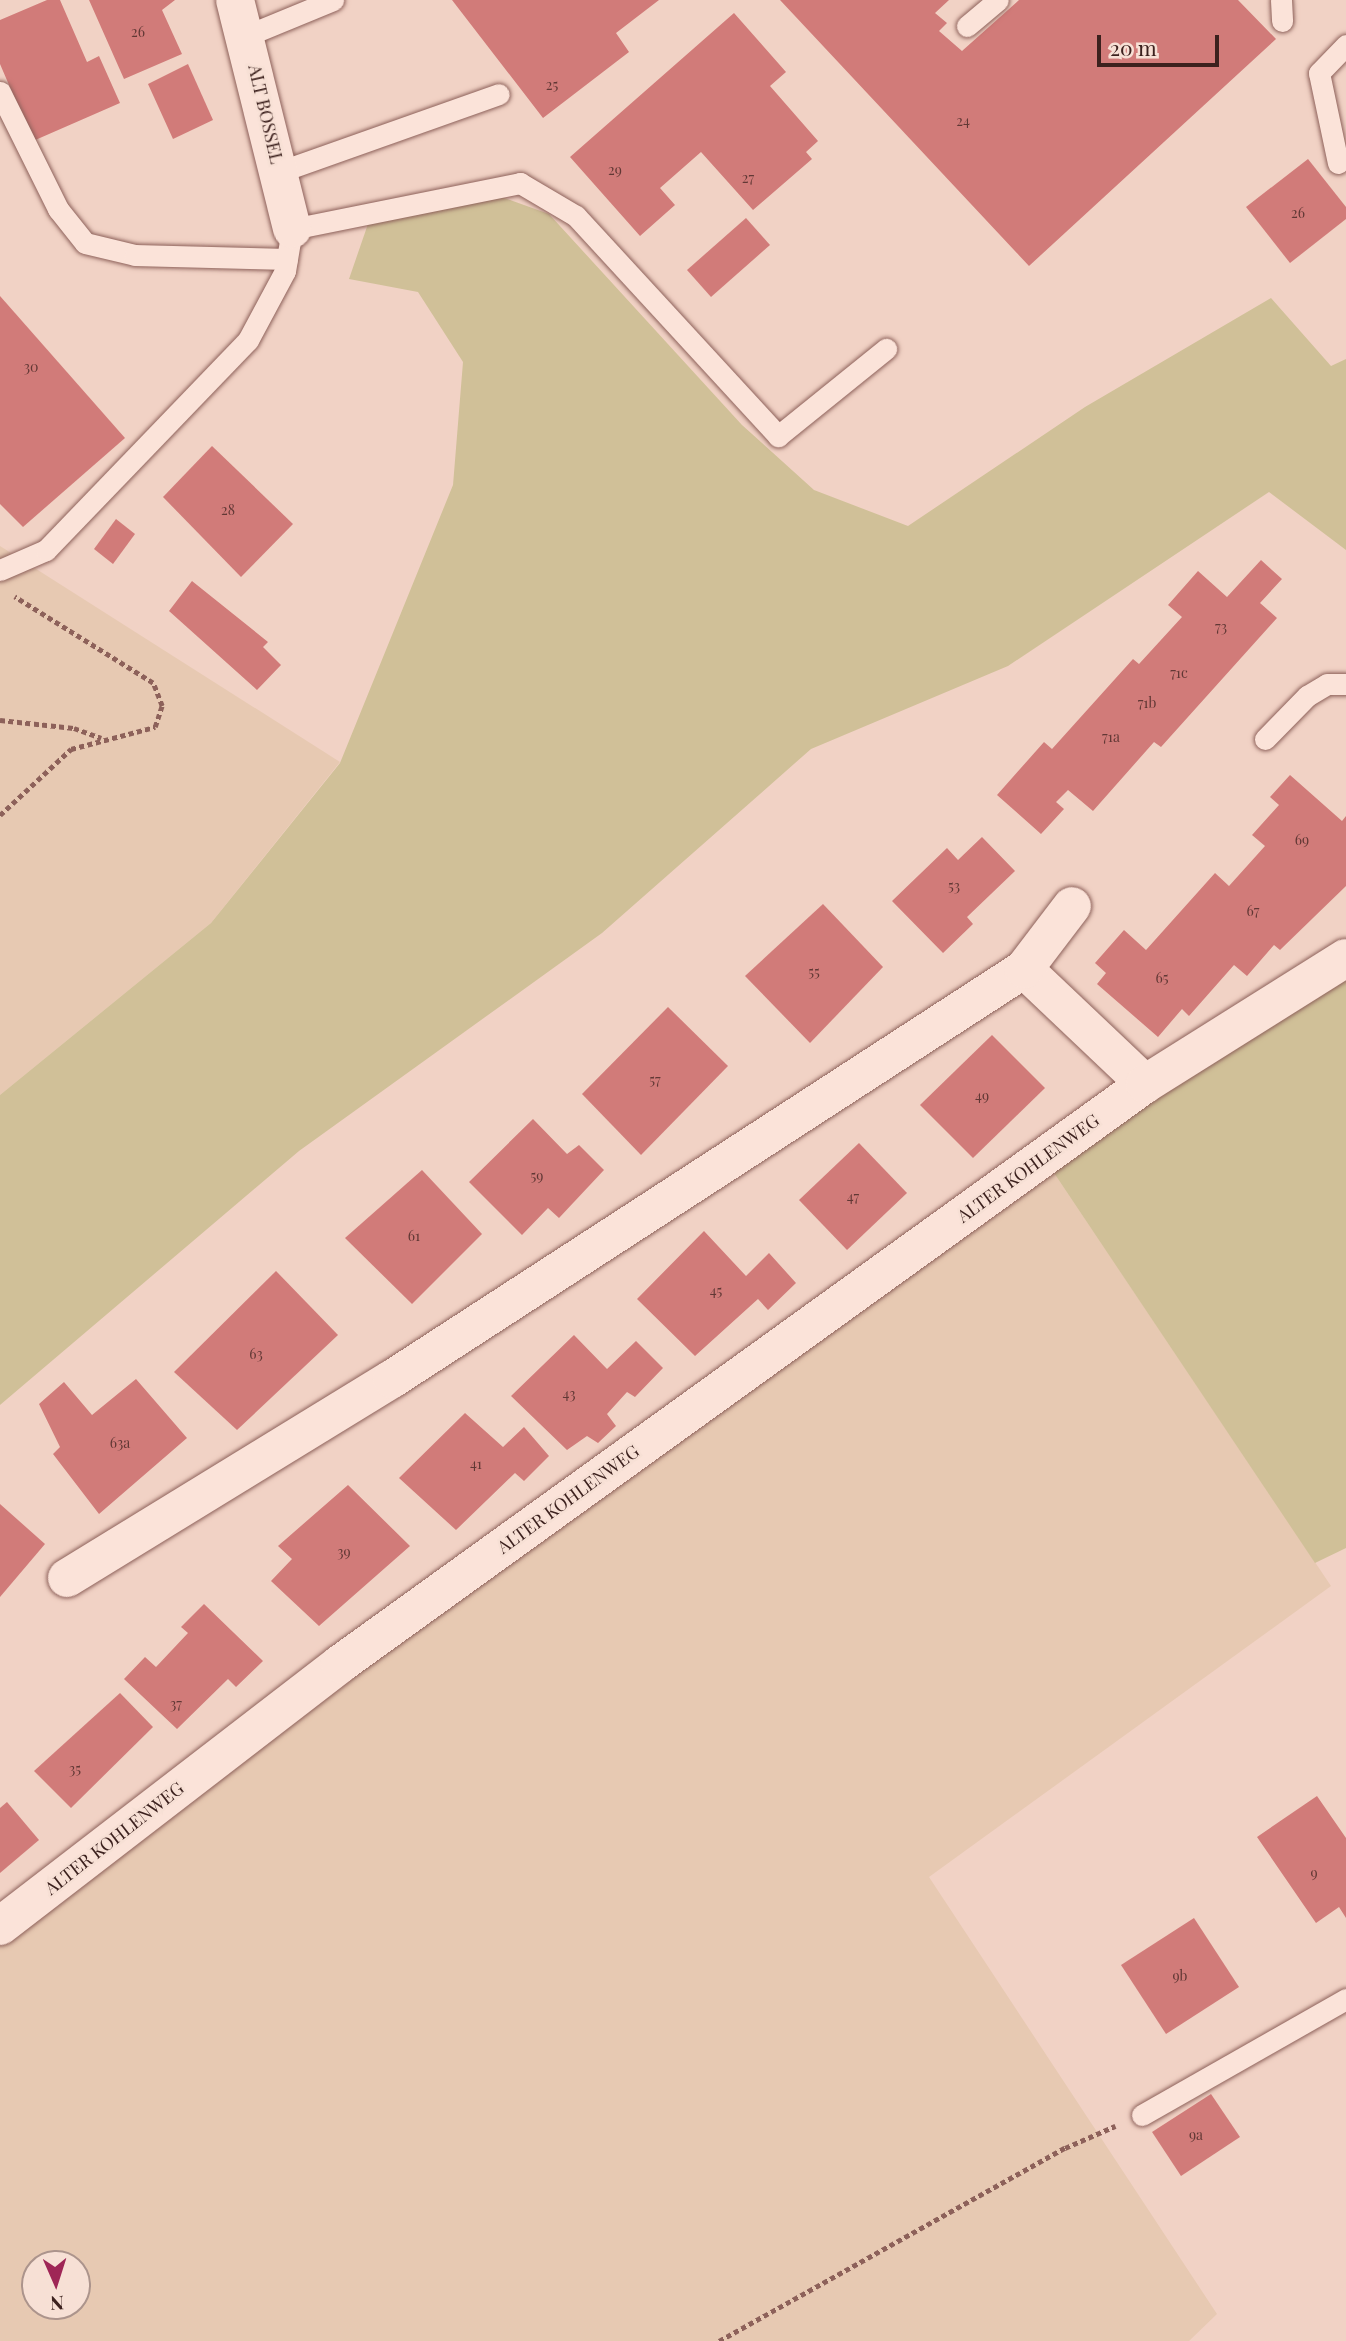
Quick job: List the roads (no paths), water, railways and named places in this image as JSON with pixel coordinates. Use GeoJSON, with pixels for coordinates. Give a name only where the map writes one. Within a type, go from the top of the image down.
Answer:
{"type":"FeatureCollection","features":[{"type":"Feature","properties":{"kind":"street","name":"ALT BOSSEL"},"geometry":{"type":"LineString","coordinates":[[235,0],[248,35],[279,172],[289,244]]}},
{"type":"Feature","properties":{"kind":"street"},"geometry":{"type":"LineString","coordinates":[[67,1578],[392,1379],[1024,969],[1072,905]]}},
{"type":"Feature","properties":{"kind":"street","name":"ALTER KOHLENWEG"},"geometry":{"type":"LineString","coordinates":[[0,1926],[340,1664],[1145,1084],[1346,958]]}},
{"type":"Feature","properties":{"kind":"street"},"geometry":{"type":"LineString","coordinates":[[1024,969],[1145,1084]]}},
{"type":"Feature","properties":{"kind":"lane"},"geometry":{"type":"LineString","coordinates":[[248,35],[333,0]]}},
{"type":"Feature","properties":{"kind":"lane"},"geometry":{"type":"LineString","coordinates":[[967,26],[998,0]]}},
{"type":"Feature","properties":{"kind":"lane"},"geometry":{"type":"LineString","coordinates":[[1338,163],[1319,73],[1346,45]]}},
{"type":"Feature","properties":{"kind":"lane"},"geometry":{"type":"LineString","coordinates":[[0,93],[58,209],[85,243],[135,256],[289,244],[520,183],[576,216],[779,436],[886,349]]}},
{"type":"Feature","properties":{"kind":"lane"},"geometry":{"type":"LineString","coordinates":[[279,172],[499,94]]}},
{"type":"Feature","properties":{"kind":"lane"},"geometry":{"type":"LineString","coordinates":[[0,570],[46,550],[189,406],[248,340],[289,244]]}},
{"type":"Feature","properties":{"kind":"lane"},"geometry":{"type":"LineString","coordinates":[[1265,739],[1307,696],[1327,684],[1346,684]]}},
{"type":"Feature","properties":{"kind":"lane"},"geometry":{"type":"LineString","coordinates":[[1142,2115],[1346,1998]]}}]}
